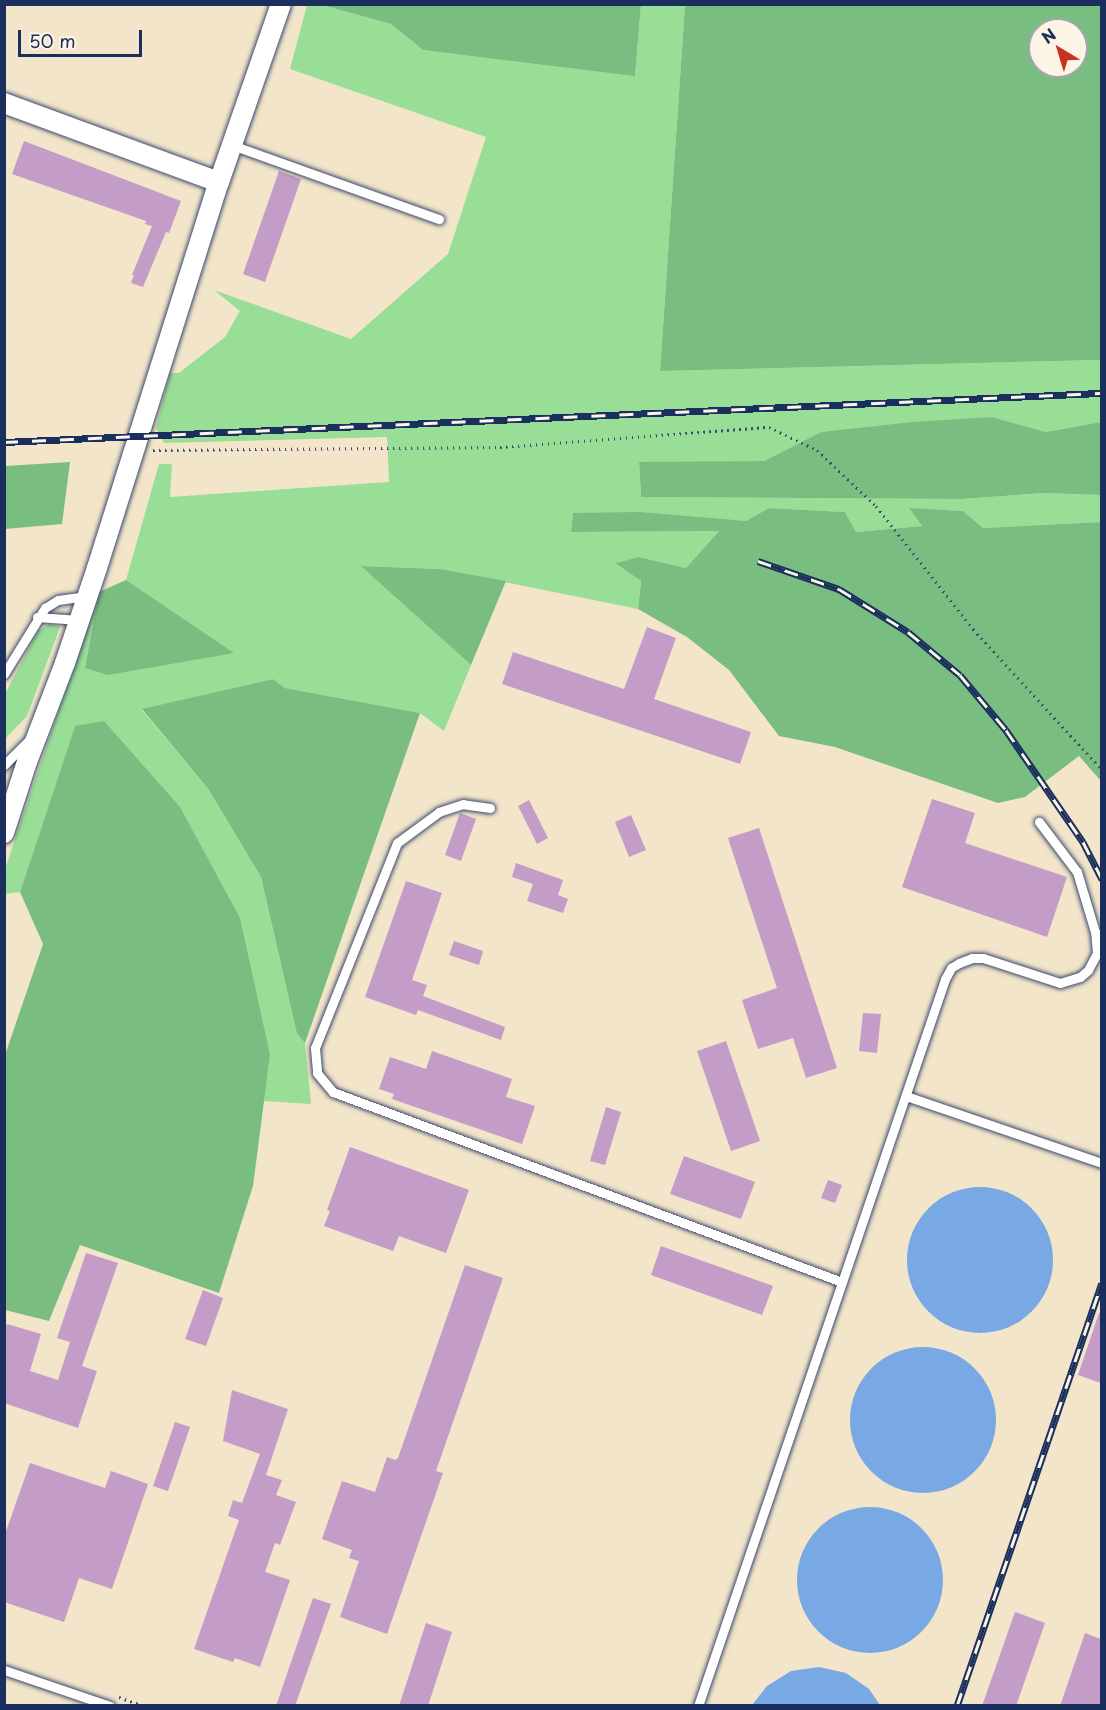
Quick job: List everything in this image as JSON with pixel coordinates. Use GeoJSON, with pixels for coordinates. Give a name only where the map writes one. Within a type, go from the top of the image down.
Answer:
{"type":"FeatureCollection","features":[{"type":"Feature","properties":{"kind":"street"},"geometry":{"type":"LineString","coordinates":[[4,833],[79,620],[219,182],[281,4]]}},
{"type":"Feature","properties":{"kind":"street"},"geometry":{"type":"LineString","coordinates":[[4,103],[219,182]]}},
{"type":"Feature","properties":{"kind":"lane"},"geometry":{"type":"LineString","coordinates":[[232,145],[438,219]]}},
{"type":"Feature","properties":{"kind":"lane"},"geometry":{"type":"LineString","coordinates":[[4,674],[37,617],[58,600],[87,596]]}},
{"type":"Feature","properties":{"kind":"lane"},"geometry":{"type":"LineString","coordinates":[[37,617],[79,620]]}},
{"type":"Feature","properties":{"kind":"lane"},"geometry":{"type":"LineString","coordinates":[[4,765],[40,729]]}},
{"type":"Feature","properties":{"kind":"lane"},"geometry":{"type":"LineString","coordinates":[[490,808],[463,804],[439,812],[397,843],[315,1048],[317,1073],[333,1092],[843,1282]]}},
{"type":"Feature","properties":{"kind":"lane"},"geometry":{"type":"LineString","coordinates":[[698,1706],[945,978],[951,968],[972,958],[983,958],[1060,983],[1080,977],[1093,962],[1098,944],[1077,872],[1039,822]]}},
{"type":"Feature","properties":{"kind":"lane"},"geometry":{"type":"LineString","coordinates":[[906,1095],[1101,1163]]}},
{"type":"Feature","properties":{"kind":"lane"},"geometry":{"type":"LineString","coordinates":[[4,1670],[85,1702],[110,1706]]}},
{"type":"Feature","properties":{"kind":"path"},"geometry":{"type":"LineString","coordinates":[[133,450],[500,447],[770,428],[817,450],[876,506],[973,629],[1101,770]]}},
{"type":"Feature","properties":{"kind":"green space"},"geometry":{"type":"Polygon","coordinates":[[[307,5],[322,5],[391,24],[423,50],[635,75],[641,5],[685,5],[660,371],[1101,360],[1101,422],[1046,432],[992,417],[821,432],[764,461],[639,463],[641,497],[961,499],[1044,493],[1101,495],[1101,522],[983,528],[963,511],[910,509],[922,526],[856,532],[845,512],[769,508],[746,521],[573,513],[571,532],[719,531],[686,568],[639,557],[615,563],[641,581],[638,609],[440,569],[362,566],[471,665],[444,731],[420,713],[285,688],[273,679],[142,710],[209,790],[261,877],[297,1034],[305,1043],[311,1104],[264,1101],[270,1055],[75,726],[20,892],[5,894],[5,869],[99,592],[85,668],[233,653],[126,580],[159,464],[172,464],[170,497],[389,482],[387,437],[164,443],[156,428],[170,373],[179,373],[225,337],[240,311],[214,290],[351,339],[448,254],[486,137],[290,69],[307,5]]]}},
{"type":"Feature","properties":{"kind":"green space"},"geometry":{"type":"Polygon","coordinates":[[[322,5],[641,5],[635,76],[423,50],[391,24],[322,5]]]}},
{"type":"Feature","properties":{"kind":"green space"},"geometry":{"type":"Polygon","coordinates":[[[685,5],[1101,5],[1101,360],[660,371],[685,5]]]}},
{"type":"Feature","properties":{"kind":"green space"},"geometry":{"type":"Polygon","coordinates":[[[992,417],[1046,432],[1101,422],[1101,495],[1044,493],[961,499],[641,497],[639,462],[764,461],[821,432],[913,422],[992,417]]]}},
{"type":"Feature","properties":{"kind":"green space"},"geometry":{"type":"Polygon","coordinates":[[[70,462],[62,524],[5,529],[5,466],[70,462]]]}},
{"type":"Feature","properties":{"kind":"green space"},"geometry":{"type":"Polygon","coordinates":[[[769,508],[845,512],[856,532],[922,526],[909,508],[963,511],[983,528],[1101,522],[1101,781],[1079,756],[1025,797],[998,803],[835,747],[779,736],[729,670],[687,637],[638,609],[641,581],[615,563],[639,557],[686,568],[719,531],[571,532],[573,513],[640,512],[746,521],[769,508]]]}},
{"type":"Feature","properties":{"kind":"green space"},"geometry":{"type":"Polygon","coordinates":[[[361,566],[440,569],[506,581],[471,665],[361,566]]]}},
{"type":"Feature","properties":{"kind":"green space"},"geometry":{"type":"Polygon","coordinates":[[[126,580],[234,653],[108,675],[85,668],[99,592],[126,580]]]}},
{"type":"Feature","properties":{"kind":"green space"},"geometry":{"type":"Polygon","coordinates":[[[49,624],[60,627],[27,716],[5,739],[5,694],[38,631],[49,624]]]}},
{"type":"Feature","properties":{"kind":"green space"},"geometry":{"type":"Polygon","coordinates":[[[273,679],[285,688],[420,713],[305,1043],[297,1034],[261,877],[209,790],[142,709],[273,679]]]}},
{"type":"Feature","properties":{"kind":"green space"},"geometry":{"type":"Polygon","coordinates":[[[104,721],[180,807],[240,918],[270,1055],[253,1186],[219,1293],[80,1245],[49,1321],[5,1310],[5,1055],[43,944],[20,892],[75,726],[104,721]]]}},
{"type":"Feature","properties":{"kind":"water"},"geometry":{"type":"Polygon","coordinates":[[[980,1187],[1008,1193],[1032,1208],[1047,1232],[1053,1260],[1047,1288],[1032,1312],[1008,1327],[980,1333],[952,1327],[928,1312],[913,1288],[907,1260],[913,1232],[928,1208],[952,1193],[980,1187]]]}},
{"type":"Feature","properties":{"kind":"water"},"geometry":{"type":"Polygon","coordinates":[[[923,1347],[951,1353],[963,1359],[974,1369],[984,1380],[990,1392],[996,1420],[990,1448],[984,1460],[974,1471],[963,1481],[951,1487],[923,1493],[895,1487],[883,1481],[872,1471],[862,1460],[856,1448],[850,1420],[856,1392],[862,1380],[872,1369],[883,1359],[895,1353],[923,1347]]]}},
{"type":"Feature","properties":{"kind":"water"},"geometry":{"type":"Polygon","coordinates":[[[870,1507],[898,1513],[910,1519],[921,1529],[931,1540],[937,1552],[943,1580],[937,1608],[931,1620],[921,1631],[910,1641],[898,1647],[870,1653],[842,1647],[830,1641],[819,1631],[809,1620],[803,1608],[797,1580],[803,1552],[809,1540],[819,1529],[830,1519],[842,1513],[870,1507]]]}},
{"type":"Feature","properties":{"kind":"water"},"geometry":{"type":"Polygon","coordinates":[[[819,1667],[846,1673],[869,1689],[880,1705],[752,1705],[767,1686],[791,1671],[819,1667]]]}},
{"type":"Feature","properties":{"kind":"building"},"geometry":{"type":"Polygon","coordinates":[[[24,141],[181,201],[169,233],[166,232],[143,287],[131,283],[134,275],[132,275],[152,226],[145,224],[146,221],[12,174],[24,141]]]}},
{"type":"Feature","properties":{"kind":"building"},"geometry":{"type":"Polygon","coordinates":[[[279,171],[301,179],[265,282],[243,274],[279,171]]]}},
{"type":"Feature","properties":{"kind":"building"},"geometry":{"type":"Polygon","coordinates":[[[647,627],[676,638],[654,699],[751,732],[740,764],[502,684],[513,652],[624,689],[647,627]]]}},
{"type":"Feature","properties":{"kind":"building"},"geometry":{"type":"Polygon","coordinates":[[[932,799],[975,813],[965,843],[1067,877],[1047,937],[902,887],[932,799]]]}},
{"type":"Feature","properties":{"kind":"building"},"geometry":{"type":"Polygon","coordinates":[[[529,800],[548,838],[537,844],[518,806],[529,800]]]}},
{"type":"Feature","properties":{"kind":"building"},"geometry":{"type":"Polygon","coordinates":[[[460,813],[476,819],[461,861],[445,855],[460,813]]]}},
{"type":"Feature","properties":{"kind":"building"},"geometry":{"type":"Polygon","coordinates":[[[631,815],[646,850],[629,857],[615,822],[631,815]]]}},
{"type":"Feature","properties":{"kind":"building"},"geometry":{"type":"Polygon","coordinates":[[[759,828],[837,1068],[806,1078],[793,1038],[758,1049],[742,1000],[777,988],[728,838],[759,828]]]}},
{"type":"Feature","properties":{"kind":"building"},"geometry":{"type":"Polygon","coordinates":[[[516,863],[563,880],[558,895],[568,899],[563,913],[527,901],[533,884],[512,877],[516,863]]]}},
{"type":"Feature","properties":{"kind":"building"},"geometry":{"type":"Polygon","coordinates":[[[406,881],[442,893],[412,980],[427,985],[423,996],[505,1027],[501,1040],[418,1010],[416,1015],[365,997],[406,881]]]}},
{"type":"Feature","properties":{"kind":"building"},"geometry":{"type":"Polygon","coordinates":[[[454,941],[483,951],[479,965],[449,955],[454,941]]]}},
{"type":"Feature","properties":{"kind":"building"},"geometry":{"type":"Polygon","coordinates":[[[863,1013],[881,1014],[877,1053],[859,1051],[863,1013]]]}},
{"type":"Feature","properties":{"kind":"building"},"geometry":{"type":"Polygon","coordinates":[[[726,1041],[760,1141],[731,1151],[697,1051],[726,1041]]]}},
{"type":"Feature","properties":{"kind":"building"},"geometry":{"type":"Polygon","coordinates":[[[432,1051],[512,1079],[506,1097],[535,1106],[522,1144],[392,1099],[394,1094],[379,1089],[390,1057],[426,1069],[432,1051]]]}},
{"type":"Feature","properties":{"kind":"building"},"geometry":{"type":"Polygon","coordinates":[[[606,1107],[621,1112],[605,1165],[590,1161],[606,1107]]]}},
{"type":"Feature","properties":{"kind":"building"},"geometry":{"type":"Polygon","coordinates":[[[350,1147],[469,1190],[446,1253],[399,1236],[393,1251],[324,1226],[330,1211],[327,1210],[350,1147]]]}},
{"type":"Feature","properties":{"kind":"building"},"geometry":{"type":"Polygon","coordinates":[[[684,1156],[755,1182],[741,1219],[670,1194],[684,1156]]]}},
{"type":"Feature","properties":{"kind":"building"},"geometry":{"type":"Polygon","coordinates":[[[828,1180],[842,1185],[835,1203],[821,1198],[828,1180]]]}},
{"type":"Feature","properties":{"kind":"building"},"geometry":{"type":"Polygon","coordinates":[[[661,1246],[773,1286],[762,1315],[651,1275],[661,1246]]]}},
{"type":"Feature","properties":{"kind":"building"},"geometry":{"type":"Polygon","coordinates":[[[86,1253],[118,1263],[82,1366],[97,1371],[78,1428],[4,1403],[4,1332],[7,1324],[41,1334],[30,1371],[58,1380],[70,1342],[57,1338],[86,1253]]]}},
{"type":"Feature","properties":{"kind":"building"},"geometry":{"type":"Polygon","coordinates":[[[465,1265],[503,1278],[436,1471],[443,1473],[387,1634],[340,1617],[359,1561],[349,1558],[352,1550],[322,1539],[342,1481],[375,1492],[387,1457],[395,1460],[398,1458],[465,1265]]]}},
{"type":"Feature","properties":{"kind":"building"},"geometry":{"type":"Polygon","coordinates":[[[203,1290],[223,1298],[206,1346],[185,1339],[203,1290]]]}},
{"type":"Feature","properties":{"kind":"building"},"geometry":{"type":"Polygon","coordinates":[[[1099,1313],[1101,1313],[1101,1383],[1078,1375],[1099,1313]]]}},
{"type":"Feature","properties":{"kind":"building"},"geometry":{"type":"Polygon","coordinates":[[[232,1390],[288,1409],[266,1475],[282,1480],[276,1495],[296,1502],[280,1545],[275,1543],[265,1572],[290,1580],[260,1667],[235,1658],[233,1662],[194,1649],[239,1520],[228,1516],[233,1500],[242,1503],[260,1454],[223,1441],[232,1390]]]}},
{"type":"Feature","properties":{"kind":"building"},"geometry":{"type":"Polygon","coordinates":[[[175,1422],[190,1427],[168,1491],[153,1486],[175,1422]]]}},
{"type":"Feature","properties":{"kind":"building"},"geometry":{"type":"Polygon","coordinates":[[[30,1463],[105,1488],[111,1471],[148,1484],[112,1589],[79,1578],[64,1622],[4,1602],[4,1537],[30,1463]]]}},
{"type":"Feature","properties":{"kind":"building"},"geometry":{"type":"Polygon","coordinates":[[[313,1598],[331,1604],[295,1706],[276,1706],[313,1598]]]}},
{"type":"Feature","properties":{"kind":"building"},"geometry":{"type":"Polygon","coordinates":[[[1015,1612],[1045,1623],[1016,1706],[982,1706],[1015,1612]]]}},
{"type":"Feature","properties":{"kind":"building"},"geometry":{"type":"Polygon","coordinates":[[[426,1623],[452,1632],[428,1706],[399,1706],[426,1623]]]}},
{"type":"Feature","properties":{"kind":"building"},"geometry":{"type":"Polygon","coordinates":[[[1085,1633],[1101,1639],[1101,1706],[1060,1706],[1085,1633]]]}},
{"type":"Feature","properties":{"kind":"railway"},"geometry":{"type":"LineString","coordinates":[[4,442],[1102,393]]}},
{"type":"Feature","properties":{"kind":"railway"},"geometry":{"type":"LineString","coordinates":[[758,561],[839,589],[908,632],[960,675],[1006,730],[1083,842],[1102,879]]}},
{"type":"Feature","properties":{"kind":"railway"},"geometry":{"type":"LineString","coordinates":[[957,1706],[1102,1283]]}}]}
